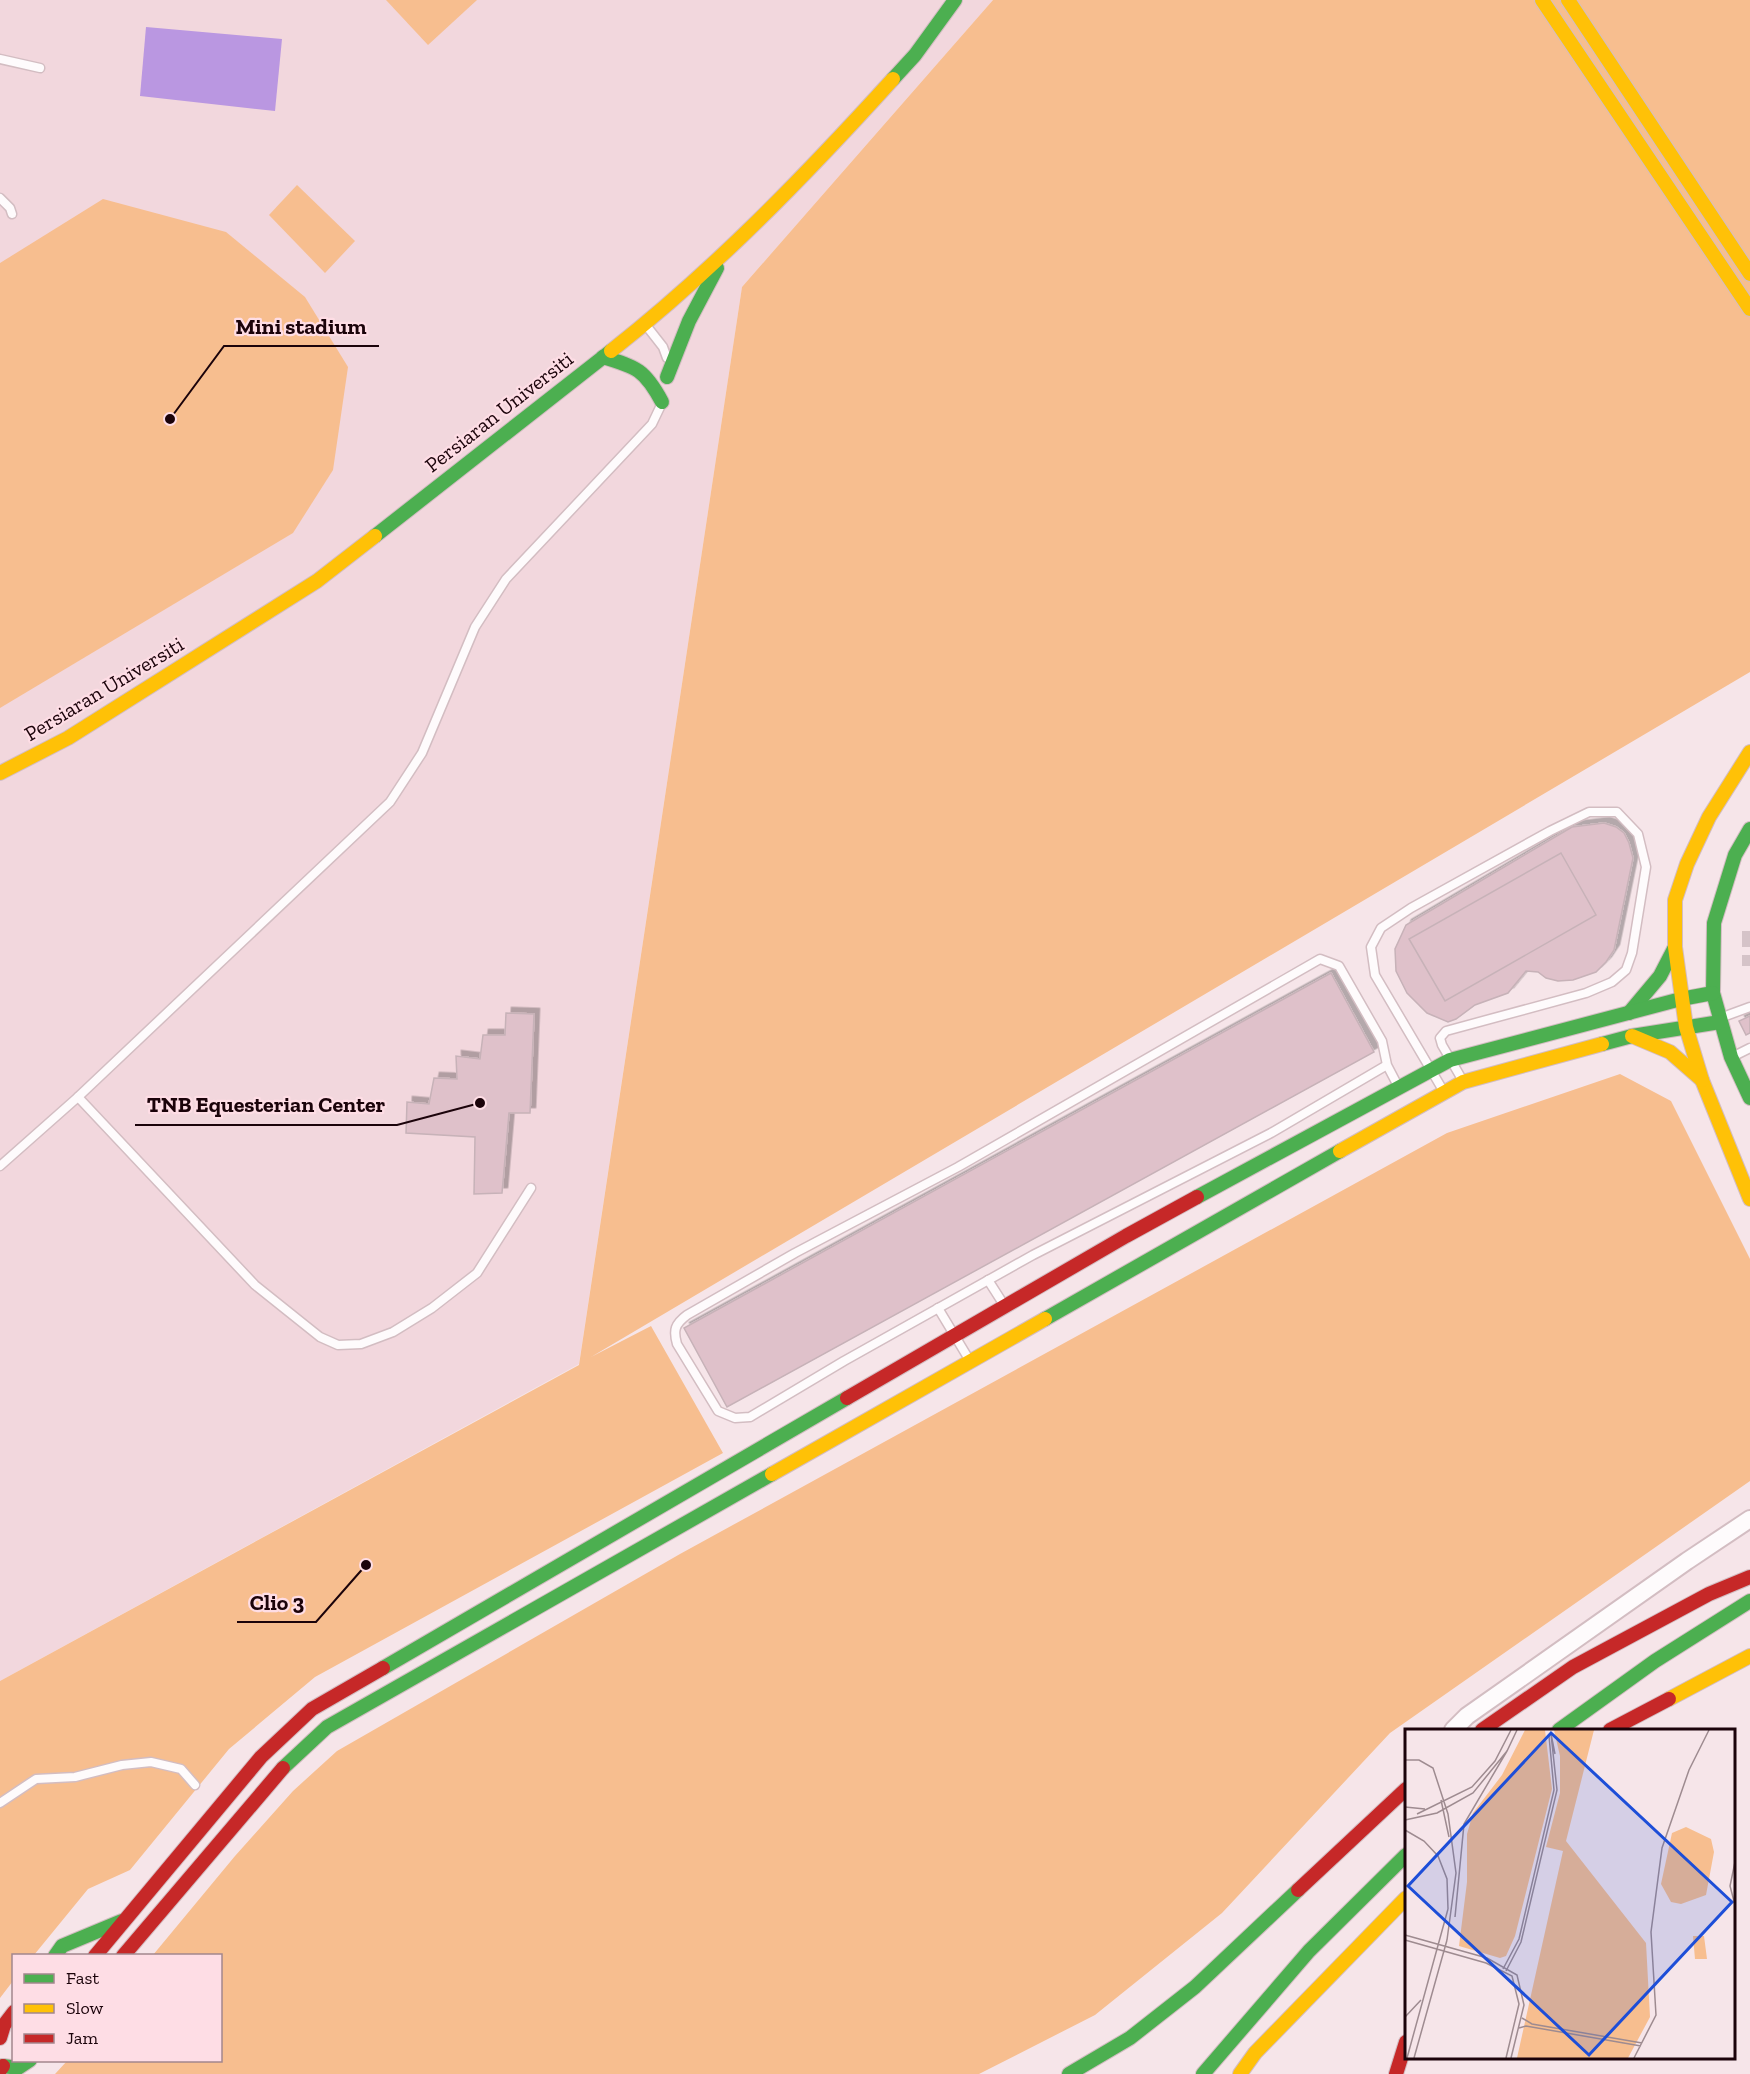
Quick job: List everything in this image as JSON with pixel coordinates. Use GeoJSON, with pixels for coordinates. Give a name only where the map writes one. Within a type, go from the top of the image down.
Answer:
{"type":"FeatureCollection","features":[{"type":"Feature","properties":{"kind":"main road","name":"Persiaran Universiti"},"geometry":{"type":"LineString","coordinates":[[0,773],[68,738],[317,581],[645,324],[726,251],[821,159],[915,55],[955,0]]}},
{"type":"Feature","properties":{"kind":"main road"},"geometry":{"type":"LineString","coordinates":[[1542,0],[1750,309]]}},
{"type":"Feature","properties":{"kind":"main road"},"geometry":{"type":"LineString","coordinates":[[1568,0],[1750,274]]}},
{"type":"Feature","properties":{"kind":"main road"},"geometry":{"type":"LineString","coordinates":[[667,376],[692,310],[726,251]]}},
{"type":"Feature","properties":{"kind":"main road"},"geometry":{"type":"LineString","coordinates":[[603,357],[637,368],[651,380],[662,402]]}},
{"type":"Feature","properties":{"kind":"main road"},"geometry":{"type":"LineString","coordinates":[[1750,752],[1709,817],[1687,864],[1675,900],[1675,947],[1686,1027],[1702,1080],[1750,1199]]}},
{"type":"Feature","properties":{"kind":"main road"},"geometry":{"type":"LineString","coordinates":[[1750,829],[1727,877],[1714,923],[1713,993],[1731,1057],[1750,1098]]}},
{"type":"Feature","properties":{"kind":"main road"},"geometry":{"type":"LineString","coordinates":[[1629,1013],[1660,976],[1675,947]]}},
{"type":"Feature","properties":{"kind":"main road"},"geometry":{"type":"LineString","coordinates":[[97,1954],[261,1757],[312,1709],[1126,1236],[1450,1060],[1681,999],[1713,993]]}},
{"type":"Feature","properties":{"kind":"main road"},"geometry":{"type":"LineString","coordinates":[[125,1954],[276,1774],[327,1727],[1463,1082],[1632,1036],[1720,1020]]}},
{"type":"Feature","properties":{"kind":"main road"},"geometry":{"type":"LineString","coordinates":[[1632,1036],[1670,1052],[1702,1080]]}},
{"type":"Feature","properties":{"kind":"main road"},"geometry":{"type":"LineString","coordinates":[[1485,1729],[1573,1667],[1709,1594],[1750,1577]]}},
{"type":"Feature","properties":{"kind":"main road"},"geometry":{"type":"LineString","coordinates":[[1562,1729],[1655,1661],[1750,1601]]}},
{"type":"Feature","properties":{"kind":"main road"},"geometry":{"type":"LineString","coordinates":[[1614,1729],[1750,1656]]}},
{"type":"Feature","properties":{"kind":"main road"},"geometry":{"type":"LineString","coordinates":[[1639,1729],[1669,1699]]}},
{"type":"Feature","properties":{"kind":"main road"},"geometry":{"type":"LineString","coordinates":[[1069,2074],[1130,2038],[1195,1987],[1404,1789]]}},
{"type":"Feature","properties":{"kind":"main road"},"geometry":{"type":"LineString","coordinates":[[1203,2074],[1309,1951],[1405,1857]]}},
{"type":"Feature","properties":{"kind":"main road"},"geometry":{"type":"LineString","coordinates":[[1240,2074],[1255,2053],[1405,1900]]}},
{"type":"Feature","properties":{"kind":"main road"},"geometry":{"type":"LineString","coordinates":[[56,1954],[62,1946],[125,1920]]}},
{"type":"Feature","properties":{"kind":"main road"},"geometry":{"type":"LineString","coordinates":[[0,2038],[4,2025],[12,2015]]}},
{"type":"Feature","properties":{"kind":"main road"},"geometry":{"type":"LineString","coordinates":[[1396,2074],[1405,2048]]}},
{"type":"Feature","properties":{"kind":"main road"},"geometry":{"type":"LineString","coordinates":[[1,2064],[14,2069],[29,2062]]}},
{"type":"Feature","properties":{"kind":"street"},"geometry":{"type":"LineString","coordinates":[[1455,1729],[1467,1716],[1750,1519]]}},
{"type":"Feature","properties":{"kind":"lane"},"geometry":{"type":"LineString","coordinates":[[0,59],[40,68]]}},
{"type":"Feature","properties":{"kind":"lane"},"geometry":{"type":"LineString","coordinates":[[0,198],[10,208],[12,214]]}},
{"type":"Feature","properties":{"kind":"lane"},"geometry":{"type":"LineString","coordinates":[[0,1166],[78,1097],[390,802],[422,753],[476,627],[506,579],[652,424],[662,402],[668,358],[663,347],[645,324]]}},
{"type":"Feature","properties":{"kind":"lane"},"geometry":{"type":"LineString","coordinates":[[1444,1092],[1376,975],[1371,947],[1381,928],[1411,908],[1588,812],[1617,812],[1638,834],[1646,867],[1632,953],[1626,970],[1612,982],[1586,993],[1446,1031],[1440,1038],[1463,1082]]}},
{"type":"Feature","properties":{"kind":"lane"},"geometry":{"type":"LineString","coordinates":[[1387,1065],[1271,1133],[988,1280],[750,1417],[735,1418],[718,1411],[677,1344],[674,1332],[677,1322],[687,1315],[795,1253],[958,1167],[1320,959],[1339,966],[1382,1041],[1387,1065],[1399,1088]]}},
{"type":"Feature","properties":{"kind":"lane"},"geometry":{"type":"LineString","coordinates":[[1720,1020],[1750,1007]]}},
{"type":"Feature","properties":{"kind":"lane"},"geometry":{"type":"LineString","coordinates":[[1731,1057],[1750,1048]]}},
{"type":"Feature","properties":{"kind":"lane"},"geometry":{"type":"LineString","coordinates":[[78,1097],[255,1285],[320,1337],[338,1345],[361,1344],[393,1332],[432,1308],[477,1273],[531,1188]]}},
{"type":"Feature","properties":{"kind":"lane"},"geometry":{"type":"LineString","coordinates":[[988,1280],[1004,1306]]}},
{"type":"Feature","properties":{"kind":"lane"},"geometry":{"type":"LineString","coordinates":[[938,1308],[970,1362]]}},
{"type":"Feature","properties":{"kind":"lane"},"geometry":{"type":"LineString","coordinates":[[0,1803],[36,1779],[75,1777],[122,1765],[151,1762],[181,1769],[195,1785]]}},
{"type":"Feature","properties":{"kind":"shaded area"},"geometry":{"type":"Polygon","coordinates":[[[0,0],[993,0],[742,287],[579,1364],[0,1681],[0,0]]]}},
{"type":"Feature","properties":{"kind":"shaded area"},"geometry":{"type":"Polygon","coordinates":[[[386,0],[477,0],[428,45],[386,0]]]}},
{"type":"Feature","properties":{"kind":"shaded area"},"geometry":{"type":"Polygon","coordinates":[[[993,0],[1750,0],[1750,672],[591,1357],[651,1326],[723,1453],[315,1677],[229,1749],[130,1870],[88,1889],[35,1954],[12,1954],[12,1982],[0,1998],[0,1681],[579,1365],[742,287],[993,0]]]}},
{"type":"Feature","properties":{"kind":"shaded area"},"geometry":{"type":"Polygon","coordinates":[[[146,27],[282,39],[275,111],[140,96],[146,27]]]}},
{"type":"Feature","properties":{"kind":"shaded area"},"geometry":{"type":"Polygon","coordinates":[[[297,185],[355,241],[325,273],[269,215],[297,185]]]}},
{"type":"Feature","properties":{"kind":"shaded area"},"geometry":{"type":"Polygon","coordinates":[[[103,199],[226,232],[305,297],[348,367],[333,470],[293,533],[0,708],[0,263],[103,199]]]}},
{"type":"Feature","properties":{"kind":"shaded area"},"geometry":{"type":"Polygon","coordinates":[[[1620,1074],[1671,1101],[1750,1259],[1750,1481],[1390,1733],[1222,1913],[1095,2015],[979,2074],[55,2074],[66,2062],[222,2062],[222,1954],[154,1954],[235,1856],[293,1791],[337,1751],[680,1554],[1447,1133],[1620,1074]]]}},
{"type":"Feature","properties":{"kind":"building"},"geometry":{"type":"Polygon","coordinates":[[[1604,823],[1624,833],[1633,858],[1614,950],[1596,972],[1573,980],[1558,981],[1546,978],[1538,972],[1526,971],[1508,993],[1475,1005],[1448,1022],[1427,1013],[1407,993],[1396,971],[1395,949],[1406,925],[1572,827],[1604,823]]]}},
{"type":"Feature","properties":{"kind":"building"},"geometry":{"type":"Polygon","coordinates":[[[1561,853],[1596,915],[1445,1001],[1409,939],[1561,853]]]}},
{"type":"Feature","properties":{"kind":"building"},"geometry":{"type":"Polygon","coordinates":[[[1331,973],[1374,1052],[727,1407],[684,1328],[1331,973]]]}},
{"type":"Feature","properties":{"kind":"building"},"geometry":{"type":"Polygon","coordinates":[[[506,1013],[534,1014],[530,1113],[509,1113],[502,1193],[474,1194],[475,1137],[406,1133],[407,1102],[429,1104],[434,1078],[457,1079],[456,1056],[480,1059],[483,1035],[505,1035],[506,1013]]]}},
{"type":"Feature","properties":{"kind":"building"},"geometry":{"type":"Polygon","coordinates":[[[1750,1016],[1750,1033],[1746,1035],[1739,1021],[1750,1016]]]}},
{"type":"Feature","properties":{"kind":"tunnel"},"geometry":{"type":"LineString","coordinates":[[1750,931],[1750,966]]}},
{"type":"Feature","properties":{"kind":"traffic: fast"},"geometry":{"type":"LineString","coordinates":[[893,79],[915,55],[955,0]]}},
{"type":"Feature","properties":{"kind":"traffic: fast"},"geometry":{"type":"LineString","coordinates":[[667,377],[689,321],[717,268]]}},
{"type":"Feature","properties":{"kind":"traffic: fast"},"geometry":{"type":"LineString","coordinates":[[375,536],[611,351]]}},
{"type":"Feature","properties":{"kind":"traffic: fast"},"geometry":{"type":"LineString","coordinates":[[603,357],[639,371],[645,376],[662,402]]}},
{"type":"Feature","properties":{"kind":"traffic: fast"},"geometry":{"type":"LineString","coordinates":[[1750,829],[1735,855],[1714,923],[1713,993],[1731,1057],[1750,1098]]}},
{"type":"Feature","properties":{"kind":"traffic: fast"},"geometry":{"type":"LineString","coordinates":[[1629,1013],[1660,976],[1675,947]]}},
{"type":"Feature","properties":{"kind":"traffic: fast"},"geometry":{"type":"LineString","coordinates":[[1197,1197],[1450,1060],[1681,999],[1713,993]]}},
{"type":"Feature","properties":{"kind":"traffic: fast"},"geometry":{"type":"LineString","coordinates":[[1602,1044],[1632,1036],[1720,1022]]}},
{"type":"Feature","properties":{"kind":"traffic: fast"},"geometry":{"type":"LineString","coordinates":[[1045,1319],[1340,1151]]}},
{"type":"Feature","properties":{"kind":"traffic: fast"},"geometry":{"type":"LineString","coordinates":[[383,1668],[847,1398]]}},
{"type":"Feature","properties":{"kind":"traffic: fast"},"geometry":{"type":"LineString","coordinates":[[283,1768],[327,1727],[772,1474]]}},
{"type":"Feature","properties":{"kind":"traffic: fast"},"geometry":{"type":"LineString","coordinates":[[1560,1729],[1655,1661],[1750,1601]]}},
{"type":"Feature","properties":{"kind":"traffic: fast"},"geometry":{"type":"LineString","coordinates":[[1203,2074],[1309,1951],[1405,1856]]}},
{"type":"Feature","properties":{"kind":"traffic: fast"},"geometry":{"type":"LineString","coordinates":[[1069,2074],[1130,2038],[1195,1987],[1298,1890]]}},
{"type":"Feature","properties":{"kind":"traffic: fast"},"geometry":{"type":"LineString","coordinates":[[56,1954],[62,1946],[122,1921]]}},
{"type":"Feature","properties":{"kind":"traffic: fast"},"geometry":{"type":"LineString","coordinates":[[3,2066],[18,2068],[27,2062]]}},
{"type":"Feature","properties":{"kind":"traffic: slow"},"geometry":{"type":"LineString","coordinates":[[1542,0],[1750,309]]}},
{"type":"Feature","properties":{"kind":"traffic: slow"},"geometry":{"type":"LineString","coordinates":[[1568,0],[1750,274]]}},
{"type":"Feature","properties":{"kind":"traffic: slow"},"geometry":{"type":"LineString","coordinates":[[611,351],[686,288],[758,221],[893,79]]}},
{"type":"Feature","properties":{"kind":"traffic: slow"},"geometry":{"type":"LineString","coordinates":[[0,773],[68,738],[317,581],[375,536]]}},
{"type":"Feature","properties":{"kind":"traffic: slow"},"geometry":{"type":"LineString","coordinates":[[1750,752],[1709,817],[1687,864],[1675,900],[1675,947],[1686,1027],[1702,1080],[1750,1199]]}},
{"type":"Feature","properties":{"kind":"traffic: slow"},"geometry":{"type":"LineString","coordinates":[[1632,1036],[1670,1052],[1702,1080]]}},
{"type":"Feature","properties":{"kind":"traffic: slow"},"geometry":{"type":"LineString","coordinates":[[1340,1151],[1463,1082],[1602,1044]]}},
{"type":"Feature","properties":{"kind":"traffic: slow"},"geometry":{"type":"LineString","coordinates":[[772,1474],[1045,1319]]}},
{"type":"Feature","properties":{"kind":"traffic: slow"},"geometry":{"type":"LineString","coordinates":[[1669,1699],[1750,1656]]}},
{"type":"Feature","properties":{"kind":"traffic: slow"},"geometry":{"type":"LineString","coordinates":[[1240,2074],[1255,2053],[1405,1899]]}},
{"type":"Feature","properties":{"kind":"traffic: jam"},"geometry":{"type":"LineString","coordinates":[[847,1398],[1197,1197]]}},
{"type":"Feature","properties":{"kind":"traffic: jam"},"geometry":{"type":"LineString","coordinates":[[1483,1729],[1573,1667],[1709,1594],[1750,1577]]}},
{"type":"Feature","properties":{"kind":"traffic: jam"},"geometry":{"type":"LineString","coordinates":[[97,1954],[261,1757],[312,1709],[383,1668]]}},
{"type":"Feature","properties":{"kind":"traffic: jam"},"geometry":{"type":"LineString","coordinates":[[1612,1729],[1669,1699]]}},
{"type":"Feature","properties":{"kind":"traffic: jam"},"geometry":{"type":"LineString","coordinates":[[125,1954],[283,1768]]}},
{"type":"Feature","properties":{"kind":"traffic: jam"},"geometry":{"type":"LineString","coordinates":[[1298,1890],[1405,1790]]}},
{"type":"Feature","properties":{"kind":"traffic: jam"},"geometry":{"type":"LineString","coordinates":[[0,2038],[4,2025],[12,2015]]}},
{"type":"Feature","properties":{"kind":"traffic: jam"},"geometry":{"type":"LineString","coordinates":[[1396,2074],[1405,2045]]}},
{"type":"Feature","properties":{"kind":"traffic: jam"},"geometry":{"type":"LineString","coordinates":[[0,2070],[3,2066]]}},
{"type":"Feature","properties":{"kind":"place","name":"Mini stadium"},"geometry":{"type":"Point","coordinates":[170,419]}},
{"type":"Feature","properties":{"kind":"place","name":"TNB Equesterian Center"},"geometry":{"type":"Point","coordinates":[480,1103]}},
{"type":"Feature","properties":{"kind":"place","name":"Clio 3"},"geometry":{"type":"Point","coordinates":[366,1565]}}]}
